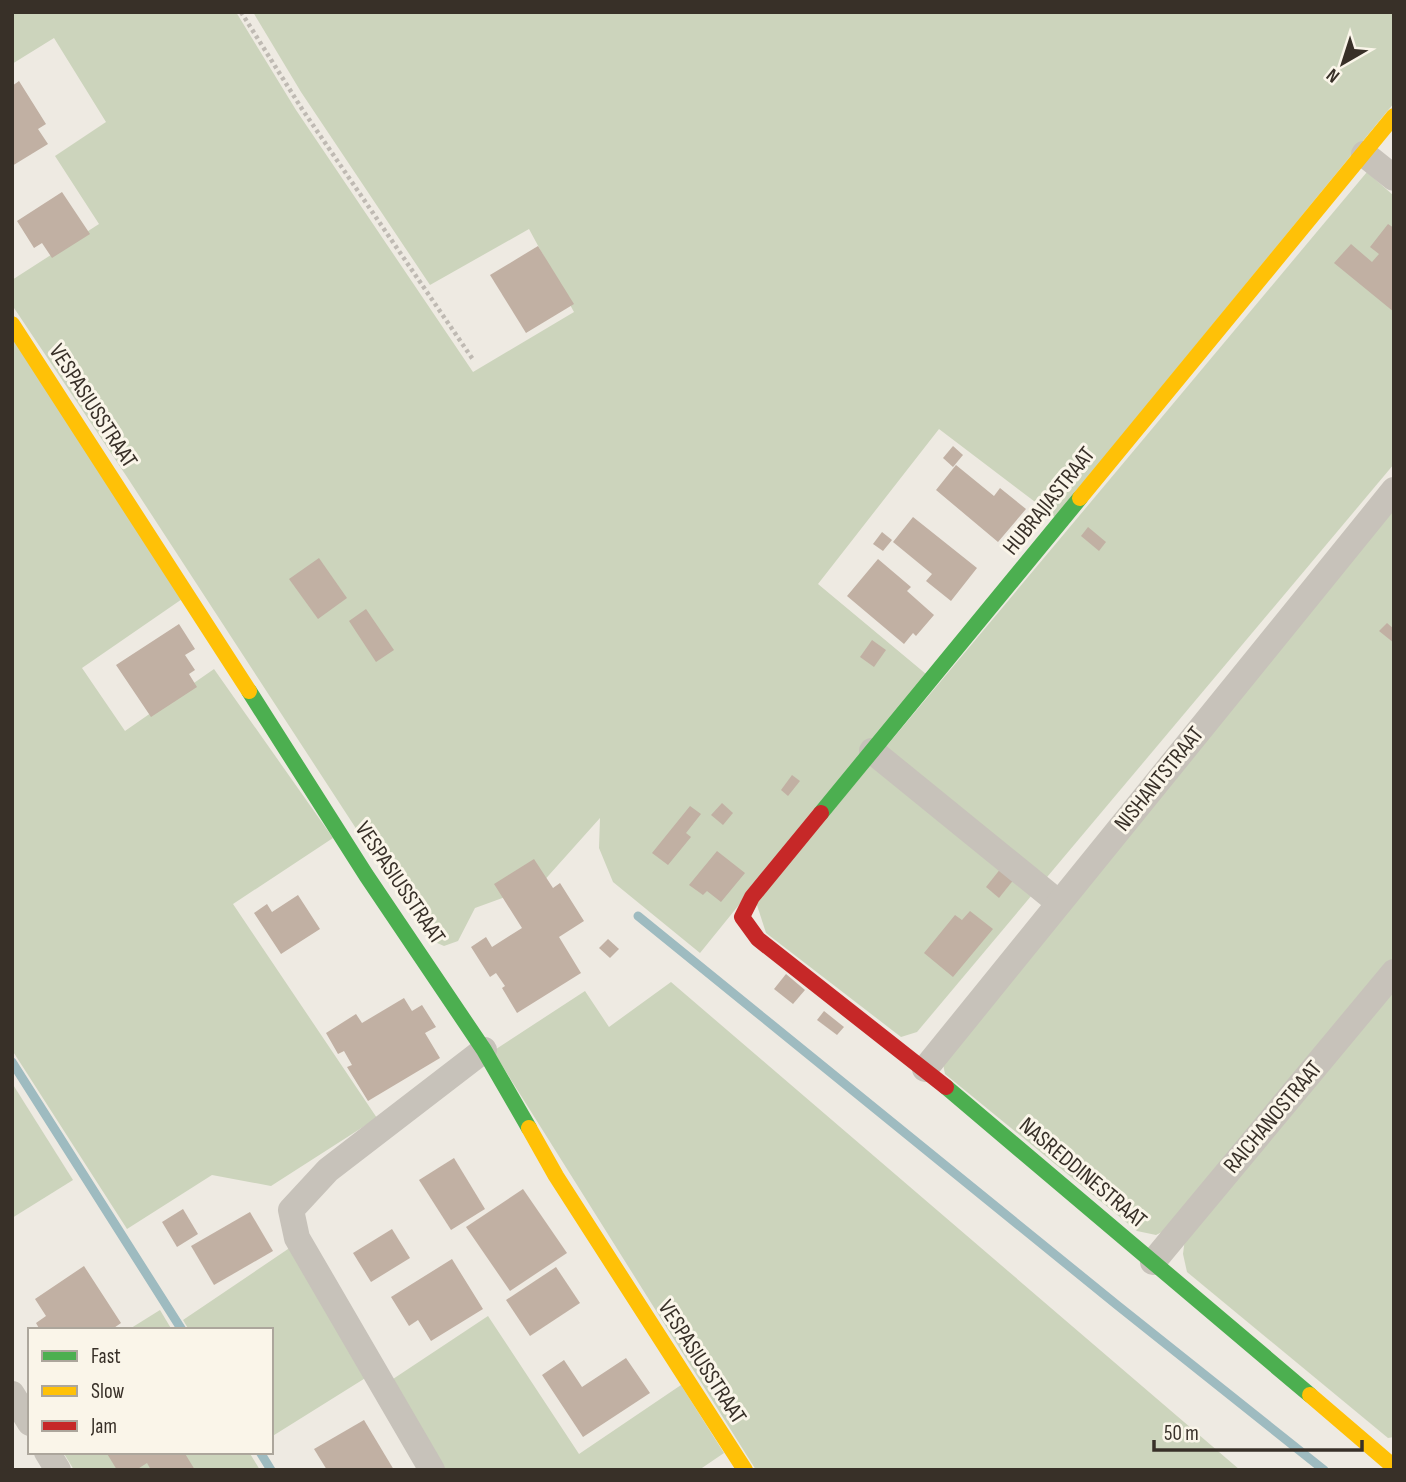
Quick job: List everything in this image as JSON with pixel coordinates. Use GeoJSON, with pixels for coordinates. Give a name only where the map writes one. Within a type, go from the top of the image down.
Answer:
{"type":"FeatureCollection","features":[{"type":"Feature","properties":{"kind":"street","name":"HUBRAJIASTRAAT"},"geometry":{"type":"LineString","coordinates":[[742,917],[752,897],[1394,116]]}},
{"type":"Feature","properties":{"kind":"street"},"geometry":{"type":"LineString","coordinates":[[1364,154],[1394,178]]}},
{"type":"Feature","properties":{"kind":"street","name":"VESPASIUSSTRAAT"},"geometry":{"type":"LineString","coordinates":[[12,324],[366,875],[484,1050],[556,1176],[745,1470]]}},
{"type":"Feature","properties":{"kind":"street","name":"NISHANTSTRAAT"},"geometry":{"type":"LineString","coordinates":[[925,1069],[1394,490]]}},
{"type":"Feature","properties":{"kind":"street"},"geometry":{"type":"LineString","coordinates":[[872,751],[1059,903]]}},
{"type":"Feature","properties":{"kind":"street","name":"NASREDDINESTRAAT"},"geometry":{"type":"LineString","coordinates":[[742,917],[758,939],[925,1069],[1393,1463]]}},
{"type":"Feature","properties":{"kind":"street","name":"RAICHANOSTRAAT"},"geometry":{"type":"LineString","coordinates":[[1153,1262],[1394,972]]}},
{"type":"Feature","properties":{"kind":"street"},"geometry":{"type":"LineString","coordinates":[[432,1470],[297,1238],[290,1210],[328,1170],[484,1050]]}},
{"type":"Feature","properties":{"kind":"street"},"geometry":{"type":"LineString","coordinates":[[12,1394],[28,1420]]}},
{"type":"Feature","properties":{"kind":"street"},"geometry":{"type":"LineString","coordinates":[[48,1454],[58,1470]]}},
{"type":"Feature","properties":{"kind":"path"},"geometry":{"type":"LineString","coordinates":[[242,12],[302,109],[474,361]]}},
{"type":"Feature","properties":{"kind":"green space"},"geometry":{"type":"Polygon","coordinates":[[[12,12],[236,12],[296,110],[473,372],[574,312],[529,229],[430,285],[301,92],[253,12],[1394,12],[1394,103],[1055,517],[939,429],[818,584],[926,674],[700,953],[613,882],[599,848],[600,818],[541,884],[475,908],[458,941],[444,946],[428,939],[12,305],[12,280],[99,224],[55,156],[106,122],[54,38],[12,64],[12,12]]]}},
{"type":"Feature","properties":{"kind":"green space"},"geometry":{"type":"Polygon","coordinates":[[[1367,172],[1394,196],[1394,464],[917,1032],[901,1037],[766,933],[756,902],[1367,172]]]}},
{"type":"Feature","properties":{"kind":"green space"},"geometry":{"type":"Polygon","coordinates":[[[12,338],[185,597],[82,668],[125,731],[214,669],[333,838],[233,904],[377,1118],[271,1186],[212,1175],[127,1229],[12,1050],[12,338]]]}},
{"type":"Feature","properties":{"kind":"green space"},"geometry":{"type":"Polygon","coordinates":[[[1394,499],[1394,958],[1170,1228],[1156,1235],[1137,1231],[945,1074],[939,1044],[1394,499]]]}},
{"type":"Feature","properties":{"kind":"green space"},"geometry":{"type":"Polygon","coordinates":[[[671,982],[1240,1470],[756,1470],[493,1051],[585,991],[609,1027],[671,982]]]}},
{"type":"Feature","properties":{"kind":"green space"},"geometry":{"type":"Polygon","coordinates":[[[1394,983],[1394,1437],[1388,1438],[1187,1272],[1183,1254],[1185,1238],[1394,983]]]}},
{"type":"Feature","properties":{"kind":"green space"},"geometry":{"type":"Polygon","coordinates":[[[12,1083],[73,1180],[12,1218],[12,1083]]]}},
{"type":"Feature","properties":{"kind":"green space"},"geometry":{"type":"Polygon","coordinates":[[[291,1247],[367,1377],[273,1436],[273,1328],[188,1328],[183,1320],[291,1247]]]}},
{"type":"Feature","properties":{"kind":"green space"},"geometry":{"type":"Polygon","coordinates":[[[160,1310],[171,1328],[131,1328],[160,1310]]]}},
{"type":"Feature","properties":{"kind":"green space"},"geometry":{"type":"Polygon","coordinates":[[[488,1316],[579,1454],[681,1385],[724,1453],[699,1470],[438,1470],[390,1381],[488,1316]]]}},
{"type":"Feature","properties":{"kind":"green space"},"geometry":{"type":"Polygon","coordinates":[[[64,1454],[250,1454],[260,1470],[74,1470],[64,1454]]]}},
{"type":"Feature","properties":{"kind":"building"},"geometry":{"type":"Polygon","coordinates":[[[19,81],[46,124],[38,129],[48,144],[12,166],[12,86],[19,81]]]}},
{"type":"Feature","properties":{"kind":"building"},"geometry":{"type":"Polygon","coordinates":[[[62,192],[90,234],[52,258],[42,243],[34,248],[17,221],[62,192]]]}},
{"type":"Feature","properties":{"kind":"building"},"geometry":{"type":"Polygon","coordinates":[[[1388,224],[1394,228],[1394,312],[1334,263],[1351,244],[1372,262],[1379,254],[1370,247],[1388,224]]]}},
{"type":"Feature","properties":{"kind":"building"},"geometry":{"type":"Polygon","coordinates":[[[538,246],[574,304],[526,333],[490,275],[538,246]]]}},
{"type":"Feature","properties":{"kind":"building"},"geometry":{"type":"Polygon","coordinates":[[[953,446],[963,455],[953,467],[943,458],[953,446]]]}},
{"type":"Feature","properties":{"kind":"building"},"geometry":{"type":"Polygon","coordinates":[[[956,465],[994,496],[1000,488],[1026,509],[998,542],[936,490],[956,465]]]}},
{"type":"Feature","properties":{"kind":"building"},"geometry":{"type":"Polygon","coordinates":[[[913,517],[977,568],[951,601],[926,581],[932,574],[893,542],[913,517]]]}},
{"type":"Feature","properties":{"kind":"building"},"geometry":{"type":"Polygon","coordinates":[[[1088,527],[1106,542],[1099,551],[1081,536],[1088,527]]]}},
{"type":"Feature","properties":{"kind":"building"},"geometry":{"type":"Polygon","coordinates":[[[882,532],[892,540],[883,551],[873,544],[882,532]]]}},
{"type":"Feature","properties":{"kind":"building"},"geometry":{"type":"Polygon","coordinates":[[[319,558],[347,598],[318,619],[289,579],[319,558]]]}},
{"type":"Feature","properties":{"kind":"building"},"geometry":{"type":"Polygon","coordinates":[[[878,559],[911,587],[907,591],[934,615],[916,636],[913,633],[904,644],[847,596],[878,559]]]}},
{"type":"Feature","properties":{"kind":"building"},"geometry":{"type":"Polygon","coordinates":[[[366,609],[394,650],[376,662],[349,621],[366,609]]]}},
{"type":"Feature","properties":{"kind":"building"},"geometry":{"type":"Polygon","coordinates":[[[1387,623],[1394,629],[1394,643],[1379,631],[1387,623]]]}},
{"type":"Feature","properties":{"kind":"building"},"geometry":{"type":"Polygon","coordinates":[[[179,624],[195,649],[185,655],[195,670],[189,674],[197,687],[151,717],[116,665],[179,624]]]}},
{"type":"Feature","properties":{"kind":"building"},"geometry":{"type":"Polygon","coordinates":[[[872,640],[886,650],[874,667],[860,657],[872,640]]]}},
{"type":"Feature","properties":{"kind":"building"},"geometry":{"type":"Polygon","coordinates":[[[792,775],[800,781],[788,796],[781,790],[792,775]]]}},
{"type":"Feature","properties":{"kind":"building"},"geometry":{"type":"Polygon","coordinates":[[[722,803],[733,813],[723,825],[711,815],[722,803]]]}},
{"type":"Feature","properties":{"kind":"building"},"geometry":{"type":"Polygon","coordinates":[[[690,806],[701,814],[686,833],[691,837],[668,865],[652,853],[690,806]]]}},
{"type":"Feature","properties":{"kind":"building"},"geometry":{"type":"Polygon","coordinates":[[[717,851],[745,873],[721,902],[707,891],[703,895],[689,885],[717,851]]]}},
{"type":"Feature","properties":{"kind":"building"},"geometry":{"type":"Polygon","coordinates":[[[534,859],[553,888],[560,883],[584,921],[559,937],[581,973],[517,1013],[496,973],[490,977],[471,947],[486,937],[492,947],[522,928],[494,884],[534,859]]]}},
{"type":"Feature","properties":{"kind":"building"},"geometry":{"type":"Polygon","coordinates":[[[1005,863],[1019,873],[999,898],[986,887],[1005,863]]]}},
{"type":"Feature","properties":{"kind":"building"},"geometry":{"type":"Polygon","coordinates":[[[298,895],[320,929],[281,954],[254,913],[267,904],[272,912],[298,895]]]}},
{"type":"Feature","properties":{"kind":"building"},"geometry":{"type":"Polygon","coordinates":[[[970,911],[993,929],[953,977],[924,953],[955,915],[962,920],[970,911]]]}},
{"type":"Feature","properties":{"kind":"building"},"geometry":{"type":"Polygon","coordinates":[[[608,939],[619,949],[610,958],[599,948],[608,939]]]}},
{"type":"Feature","properties":{"kind":"building"},"geometry":{"type":"Polygon","coordinates":[[[786,974],[805,990],[793,1004],[774,989],[786,974]]]}},
{"type":"Feature","properties":{"kind":"building"},"geometry":{"type":"Polygon","coordinates":[[[404,998],[412,1011],[422,1005],[436,1027],[425,1033],[440,1058],[368,1101],[347,1067],[352,1065],[344,1051],[338,1054],[326,1033],[356,1014],[362,1023],[404,998]]]}},
{"type":"Feature","properties":{"kind":"building"},"geometry":{"type":"Polygon","coordinates":[[[824,1011],[844,1027],[837,1035],[817,1020],[824,1011]]]}},
{"type":"Feature","properties":{"kind":"building"},"geometry":{"type":"Polygon","coordinates":[[[454,1158],[485,1209],[451,1230],[419,1180],[454,1158]]]}},
{"type":"Feature","properties":{"kind":"building"},"geometry":{"type":"Polygon","coordinates":[[[523,1189],[567,1253],[510,1291],[466,1227],[523,1189]]]}},
{"type":"Feature","properties":{"kind":"building"},"geometry":{"type":"Polygon","coordinates":[[[183,1209],[198,1234],[177,1247],[162,1222],[183,1209]]]}},
{"type":"Feature","properties":{"kind":"building"},"geometry":{"type":"Polygon","coordinates":[[[250,1212],[273,1251],[214,1285],[191,1246],[250,1212]]]}},
{"type":"Feature","properties":{"kind":"building"},"geometry":{"type":"Polygon","coordinates":[[[392,1229],[410,1258],[371,1282],[353,1253],[392,1229]]]}},
{"type":"Feature","properties":{"kind":"building"},"geometry":{"type":"Polygon","coordinates":[[[452,1259],[483,1309],[431,1341],[418,1320],[409,1326],[391,1297],[452,1259]]]}},
{"type":"Feature","properties":{"kind":"building"},"geometry":{"type":"Polygon","coordinates":[[[84,1266],[121,1323],[114,1328],[39,1328],[36,1323],[46,1316],[35,1299],[84,1266]]]}},
{"type":"Feature","properties":{"kind":"building"},"geometry":{"type":"Polygon","coordinates":[[[556,1267],[580,1303],[530,1336],[506,1300],[556,1267]]]}},
{"type":"Feature","properties":{"kind":"building"},"geometry":{"type":"Polygon","coordinates":[[[626,1358],[650,1393],[583,1437],[542,1375],[564,1360],[582,1387],[626,1358]]]}},
{"type":"Feature","properties":{"kind":"building"},"geometry":{"type":"Polygon","coordinates":[[[364,1420],[394,1470],[327,1470],[314,1449],[364,1420]]]}},
{"type":"Feature","properties":{"kind":"building"},"geometry":{"type":"Polygon","coordinates":[[[107,1454],[185,1454],[195,1470],[151,1470],[147,1463],[136,1470],[117,1470],[107,1454]]]}},
{"type":"Feature","properties":{"kind":"waterway"},"geometry":{"type":"LineString","coordinates":[[638,916],[1324,1470]]}},
{"type":"Feature","properties":{"kind":"waterway"},"geometry":{"type":"LineString","coordinates":[[12,1062],[181,1328]]}},
{"type":"Feature","properties":{"kind":"waterway"},"geometry":{"type":"LineString","coordinates":[[261,1454],[271,1470]]}},
{"type":"Feature","properties":{"kind":"traffic: fast"},"geometry":{"type":"LineString","coordinates":[[821,813],[1080,498]]}},
{"type":"Feature","properties":{"kind":"traffic: fast"},"geometry":{"type":"LineString","coordinates":[[249,691],[366,875],[484,1050],[529,1128]]}},
{"type":"Feature","properties":{"kind":"traffic: fast"},"geometry":{"type":"LineString","coordinates":[[946,1087],[1310,1395]]}},
{"type":"Feature","properties":{"kind":"traffic: slow"},"geometry":{"type":"LineString","coordinates":[[1080,498],[1394,116]]}},
{"type":"Feature","properties":{"kind":"traffic: slow"},"geometry":{"type":"LineString","coordinates":[[12,324],[249,691]]}},
{"type":"Feature","properties":{"kind":"traffic: slow"},"geometry":{"type":"LineString","coordinates":[[529,1128],[556,1176],[745,1470]]}},
{"type":"Feature","properties":{"kind":"traffic: slow"},"geometry":{"type":"LineString","coordinates":[[1310,1395],[1394,1467]]}},
{"type":"Feature","properties":{"kind":"traffic: jam"},"geometry":{"type":"LineString","coordinates":[[821,813],[752,897],[742,917],[758,939],[946,1087]]}}]}
